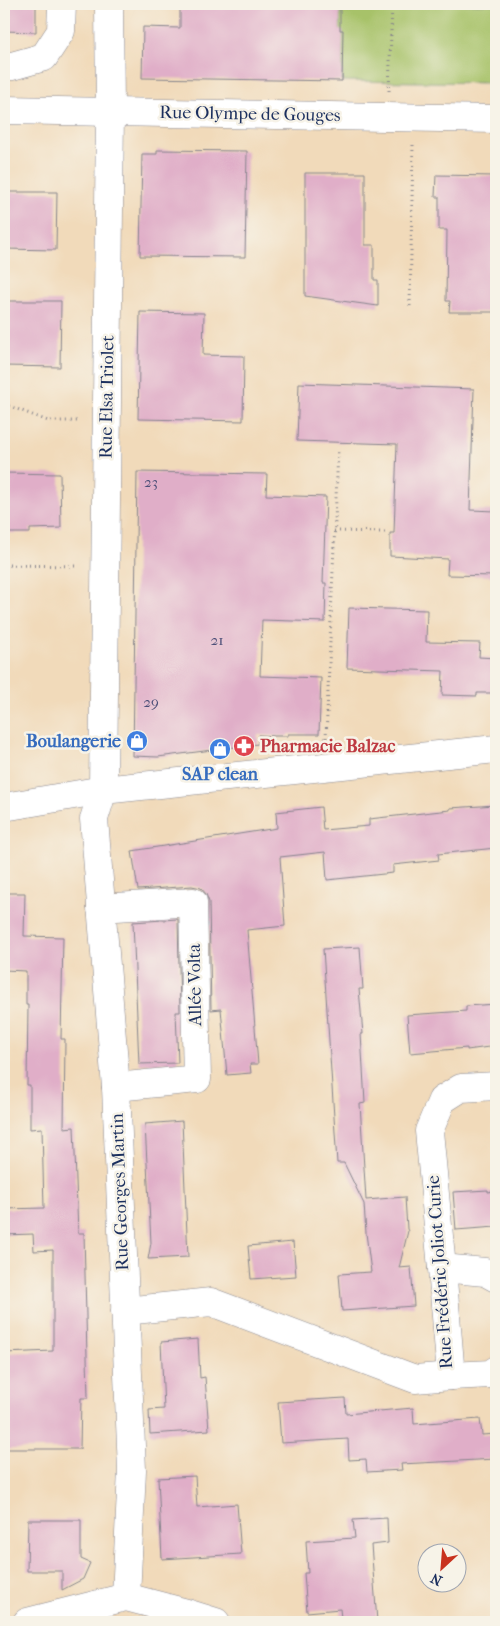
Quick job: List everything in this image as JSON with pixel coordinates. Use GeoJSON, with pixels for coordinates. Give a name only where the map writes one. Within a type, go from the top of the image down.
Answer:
{"type":"FeatureCollection","features":[{"type":"Feature","properties":{"kind":"street"},"geometry":{"type":"LineString","coordinates":[[4,66],[12,66],[44,57],[61,31],[62,4]]}},
{"type":"Feature","properties":{"kind":"street","name":"Rue Elsa Triolet"},"geometry":{"type":"LineString","coordinates":[[103,790],[110,4]]}},
{"type":"Feature","properties":{"kind":"street","name":"Rue Olympe de Gouges"},"geometry":{"type":"LineString","coordinates":[[4,110],[496,119]]}},
{"type":"Feature","properties":{"kind":"street"},"geometry":{"type":"LineString","coordinates":[[4,807],[103,790],[496,749]]}},
{"type":"Feature","properties":{"kind":"street","name":"Rue Georges Martin"},"geometry":{"type":"LineString","coordinates":[[103,790],[94,819],[116,1087],[132,1470],[126,1597]]}},
{"type":"Feature","properties":{"kind":"street","name":"Allée Volta"},"geometry":{"type":"LineString","coordinates":[[101,908],[193,902],[197,1079],[116,1087]]}},
{"type":"Feature","properties":{"kind":"street","name":"Rue Frédéric Joliot Curie"},"geometry":{"type":"LineString","coordinates":[[125,1311],[210,1302],[415,1379],[451,1376],[429,1131],[442,1100],[461,1088],[496,1086]]}},
{"type":"Feature","properties":{"kind":"street"},"geometry":{"type":"LineString","coordinates":[[442,1268],[485,1272],[496,1278]]}},
{"type":"Feature","properties":{"kind":"street"},"geometry":{"type":"LineString","coordinates":[[451,1376],[491,1374],[496,1370]]}},
{"type":"Feature","properties":{"kind":"street"},"geometry":{"type":"LineString","coordinates":[[27,1622],[126,1597],[216,1622]]}},
{"type":"Feature","properties":{"kind":"path"},"geometry":{"type":"LineString","coordinates":[[392,4],[410,306]]}},
{"type":"Feature","properties":{"kind":"path"},"geometry":{"type":"LineString","coordinates":[[4,404],[48,421],[107,421]]}},
{"type":"Feature","properties":{"kind":"path"},"geometry":{"type":"LineString","coordinates":[[325,766],[338,450]]}},
{"type":"Feature","properties":{"kind":"path"},"geometry":{"type":"LineString","coordinates":[[334,531],[385,532]]}},
{"type":"Feature","properties":{"kind":"path"},"geometry":{"type":"LineString","coordinates":[[4,565],[105,567]]}},
{"type":"Feature","properties":{"kind":"green space"},"geometry":{"type":"Polygon","coordinates":[[[340,4],[496,4],[496,83],[342,81],[343,31],[340,30],[340,4]]]}},
{"type":"Feature","properties":{"kind":"building"},"geometry":{"type":"Polygon","coordinates":[[[4,4],[36,4],[36,32],[4,31],[4,4]]]}},
{"type":"Feature","properties":{"kind":"building"},"geometry":{"type":"Polygon","coordinates":[[[180,4],[340,4],[340,30],[343,30],[342,81],[142,78],[143,27],[180,28],[180,4]]]}},
{"type":"Feature","properties":{"kind":"building"},"geometry":{"type":"Polygon","coordinates":[[[157,150],[247,151],[245,257],[140,256],[142,154],[157,154],[157,150]]]}},
{"type":"Feature","properties":{"kind":"building"},"geometry":{"type":"Polygon","coordinates":[[[305,173],[365,173],[365,245],[374,245],[374,280],[378,280],[378,306],[305,296],[305,173]]]}},
{"type":"Feature","properties":{"kind":"building"},"geometry":{"type":"Polygon","coordinates":[[[436,175],[496,176],[496,312],[449,312],[450,301],[446,301],[447,230],[439,230],[439,197],[435,197],[436,175]]]}},
{"type":"Feature","properties":{"kind":"building"},"geometry":{"type":"Polygon","coordinates":[[[4,192],[57,192],[56,250],[4,249],[4,192]]]}},
{"type":"Feature","properties":{"kind":"building"},"geometry":{"type":"Polygon","coordinates":[[[4,301],[61,301],[60,367],[4,366],[4,301]]]}},
{"type":"Feature","properties":{"kind":"building"},"geometry":{"type":"Polygon","coordinates":[[[140,312],[204,313],[203,355],[244,356],[243,421],[138,419],[140,312]]]}},
{"type":"Feature","properties":{"kind":"building"},"geometry":{"type":"Polygon","coordinates":[[[299,383],[474,389],[470,510],[496,511],[496,576],[447,575],[448,559],[390,556],[390,533],[394,533],[397,444],[297,441],[299,383]]]}},
{"type":"Feature","properties":{"kind":"building"},"geometry":{"type":"Polygon","coordinates":[[[137,472],[267,474],[266,495],[326,497],[323,583],[326,583],[325,622],[262,620],[260,676],[321,678],[319,734],[258,735],[258,744],[158,757],[133,756],[137,472]]]}},
{"type":"Feature","properties":{"kind":"building"},"geometry":{"type":"Polygon","coordinates":[[[4,473],[60,474],[61,528],[30,529],[30,533],[4,533],[4,473]]]}},
{"type":"Feature","properties":{"kind":"building"},"geometry":{"type":"Polygon","coordinates":[[[349,608],[427,610],[426,642],[480,643],[479,657],[496,658],[496,693],[477,693],[477,696],[442,695],[443,671],[347,668],[349,608]]]}},
{"type":"Feature","properties":{"kind":"building"},"geometry":{"type":"Polygon","coordinates":[[[496,805],[496,848],[438,854],[439,860],[393,865],[393,873],[327,880],[325,852],[280,857],[285,926],[247,930],[258,1064],[250,1064],[251,1073],[227,1075],[221,1009],[211,1010],[209,902],[206,894],[201,888],[192,886],[138,890],[132,851],[277,828],[276,812],[321,807],[323,830],[369,826],[369,819],[450,810],[450,808],[496,805]]]}},
{"type":"Feature","properties":{"kind":"building"},"geometry":{"type":"Polygon","coordinates":[[[4,893],[25,893],[24,936],[63,937],[61,1039],[65,1039],[64,1128],[74,1127],[78,1233],[84,1233],[88,1398],[81,1398],[80,1449],[4,1449],[4,1353],[53,1351],[53,1250],[34,1251],[33,1234],[4,1235],[4,1209],[44,1208],[42,1128],[30,1129],[30,1085],[27,1085],[28,1005],[26,1005],[26,971],[4,970],[4,893]]]}},
{"type":"Feature","properties":{"kind":"building"},"geometry":{"type":"Polygon","coordinates":[[[178,919],[180,1012],[176,1012],[178,1063],[139,1064],[133,922],[178,919]]]}},
{"type":"Feature","properties":{"kind":"building"},"geometry":{"type":"Polygon","coordinates":[[[360,947],[363,989],[359,989],[363,1034],[361,1034],[365,1103],[360,1104],[366,1200],[405,1197],[408,1231],[399,1268],[411,1267],[414,1306],[342,1311],[339,1274],[371,1272],[364,1204],[344,1163],[337,1163],[323,949],[360,947]]]}},
{"type":"Feature","properties":{"kind":"building"},"geometry":{"type":"Polygon","coordinates":[[[496,1004],[496,1046],[467,1050],[467,1048],[410,1053],[407,1015],[466,1011],[466,1006],[496,1004]]]}},
{"type":"Feature","properties":{"kind":"building"},"geometry":{"type":"Polygon","coordinates":[[[182,1121],[188,1257],[148,1259],[151,1243],[145,1124],[182,1121]]]}},
{"type":"Feature","properties":{"kind":"building"},"geometry":{"type":"Polygon","coordinates":[[[488,1190],[488,1192],[496,1191],[496,1227],[456,1230],[453,1192],[488,1190]]]}},
{"type":"Feature","properties":{"kind":"building"},"geometry":{"type":"Polygon","coordinates":[[[293,1242],[296,1276],[251,1279],[248,1246],[293,1242]]]}},
{"type":"Feature","properties":{"kind":"building"},"geometry":{"type":"Polygon","coordinates":[[[198,1339],[200,1378],[205,1377],[209,1430],[150,1434],[149,1410],[164,1409],[161,1342],[198,1339]]]}},
{"type":"Feature","properties":{"kind":"building"},"geometry":{"type":"Polygon","coordinates":[[[345,1398],[346,1414],[413,1408],[414,1424],[480,1419],[482,1435],[496,1434],[496,1459],[401,1464],[402,1470],[367,1472],[366,1459],[349,1460],[348,1439],[281,1443],[278,1402],[345,1398]]]}},
{"type":"Feature","properties":{"kind":"building"},"geometry":{"type":"Polygon","coordinates":[[[195,1476],[197,1507],[237,1504],[241,1554],[162,1559],[158,1478],[195,1476]]]}},
{"type":"Feature","properties":{"kind":"building"},"geometry":{"type":"Polygon","coordinates":[[[387,1518],[388,1543],[371,1545],[377,1621],[341,1618],[340,1609],[307,1612],[304,1573],[308,1573],[306,1541],[355,1538],[353,1520],[387,1518]]]}},
{"type":"Feature","properties":{"kind":"building"},"geometry":{"type":"Polygon","coordinates":[[[28,1520],[81,1520],[81,1559],[90,1563],[83,1579],[62,1590],[62,1571],[27,1571],[28,1520]]]}},
{"type":"Feature","properties":{"kind":"place","name":"Boulangerie"},"geometry":{"type":"Point","coordinates":[137,741]}},
{"type":"Feature","properties":{"kind":"place","name":"Pharmacie Balzac"},"geometry":{"type":"Point","coordinates":[244,746]}},
{"type":"Feature","properties":{"kind":"place","name":"SAP clean"},"geometry":{"type":"Point","coordinates":[220,749]}}]}
